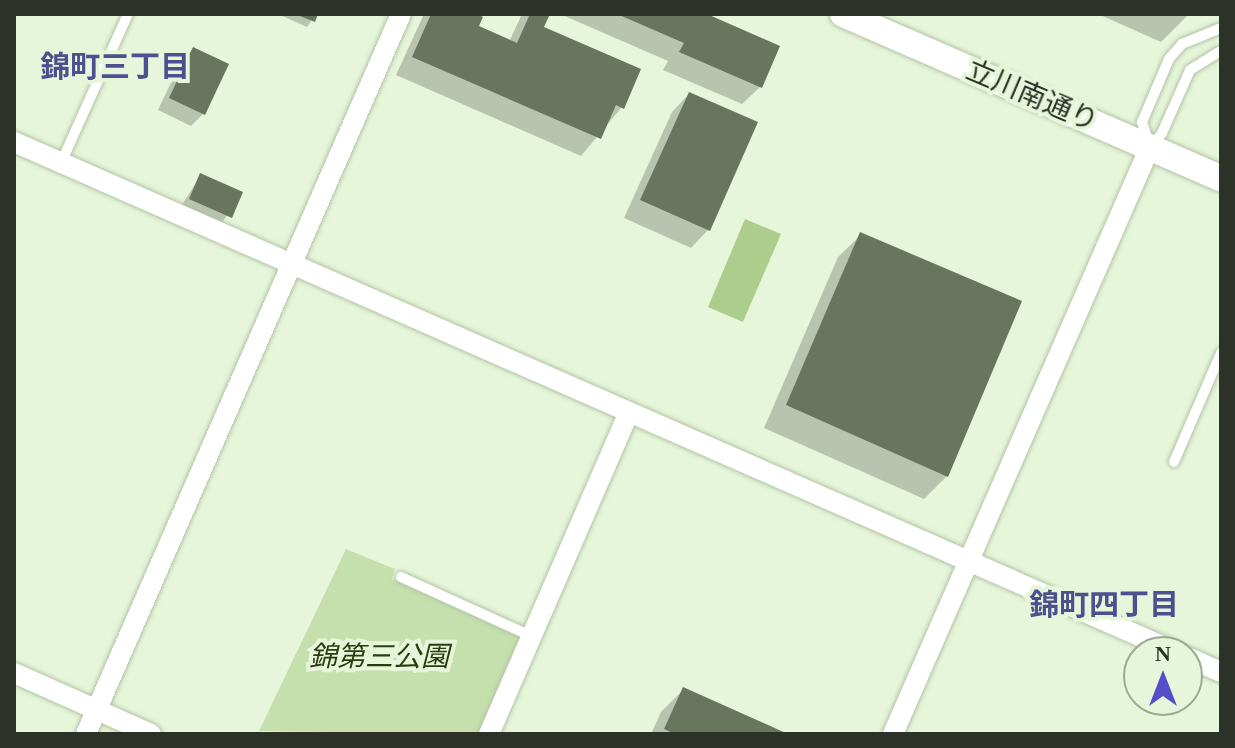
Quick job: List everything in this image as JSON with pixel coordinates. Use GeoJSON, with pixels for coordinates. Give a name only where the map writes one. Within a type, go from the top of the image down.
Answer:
{"type":"FeatureCollection","features":[{"type":"Feature","properties":{"kind":"street"},"geometry":{"type":"LineString","coordinates":[[86,734],[401,14]]}},
{"type":"Feature","properties":{"kind":"street","name":"立川南通り"},"geometry":{"type":"LineString","coordinates":[[843,14],[1221,178]]}},
{"type":"Feature","properties":{"kind":"street"},"geometry":{"type":"LineString","coordinates":[[14,142],[1139,636]]}},
{"type":"Feature","properties":{"kind":"street"},"geometry":{"type":"LineString","coordinates":[[893,734],[1150,147]]}},
{"type":"Feature","properties":{"kind":"street"},"geometry":{"type":"LineString","coordinates":[[489,734],[629,412]]}},
{"type":"Feature","properties":{"kind":"street"},"geometry":{"type":"LineString","coordinates":[[14,673],[151,734]]}},
{"type":"Feature","properties":{"kind":"lane"},"geometry":{"type":"LineString","coordinates":[[61,163],[128,14]]}},
{"type":"Feature","properties":{"kind":"lane"},"geometry":{"type":"LineString","coordinates":[[1150,147],[1142,122],[1169,59],[1182,44],[1221,28]]}},
{"type":"Feature","properties":{"kind":"lane"},"geometry":{"type":"LineString","coordinates":[[1150,147],[1162,133],[1190,70],[1221,51]]}},
{"type":"Feature","properties":{"kind":"lane"},"geometry":{"type":"LineString","coordinates":[[1174,462],[1221,353]]}},
{"type":"Feature","properties":{"kind":"lane"},"geometry":{"type":"LineString","coordinates":[[401,577],[531,636]]}},
{"type":"Feature","properties":{"kind":"green space","name":"錦第三公園"},"geometry":{"type":"Polygon","coordinates":[[[346,549],[395,569],[392,579],[522,638],[479,734],[259,731],[346,549]]]}},
{"type":"Feature","properties":{"kind":"shaded area"},"geometry":{"type":"Polygon","coordinates":[[[745,219],[781,234],[743,322],[708,307],[745,219]]]}},
{"type":"Feature","properties":{"kind":"building"},"geometry":{"type":"Polygon","coordinates":[[[295,14],[318,14],[315,22],[295,14]]]}},
{"type":"Feature","properties":{"kind":"building"},"geometry":{"type":"Polygon","coordinates":[[[431,14],[477,14],[483,17],[479,26],[517,43],[530,14],[550,14],[544,27],[641,69],[624,109],[616,105],[601,139],[412,57],[431,14]]]}},
{"type":"Feature","properties":{"kind":"building"},"geometry":{"type":"Polygon","coordinates":[[[617,14],[707,14],[780,46],[762,88],[679,52],[684,43],[617,14]]]}},
{"type":"Feature","properties":{"kind":"building"},"geometry":{"type":"Polygon","coordinates":[[[193,47],[229,64],[205,115],[169,98],[193,47]]]}},
{"type":"Feature","properties":{"kind":"building"},"geometry":{"type":"Polygon","coordinates":[[[689,92],[758,122],[710,231],[640,200],[689,92]]]}},
{"type":"Feature","properties":{"kind":"building"},"geometry":{"type":"Polygon","coordinates":[[[200,173],[243,192],[232,218],[189,199],[200,173]]]}},
{"type":"Feature","properties":{"kind":"building"},"geometry":{"type":"Polygon","coordinates":[[[860,232],[1022,301],[948,477],[786,405],[860,232]]]}},
{"type":"Feature","properties":{"kind":"building"},"geometry":{"type":"Polygon","coordinates":[[[683,687],[788,734],[675,734],[664,729],[683,687]]]}},
{"type":"Feature","properties":{"kind":"district","name":"錦町三丁目"},"geometry":{"type":"Point","coordinates":[115,67]}},
{"type":"Feature","properties":{"kind":"district","name":"錦町四丁目"},"geometry":{"type":"Point","coordinates":[1104,605]}}]}
